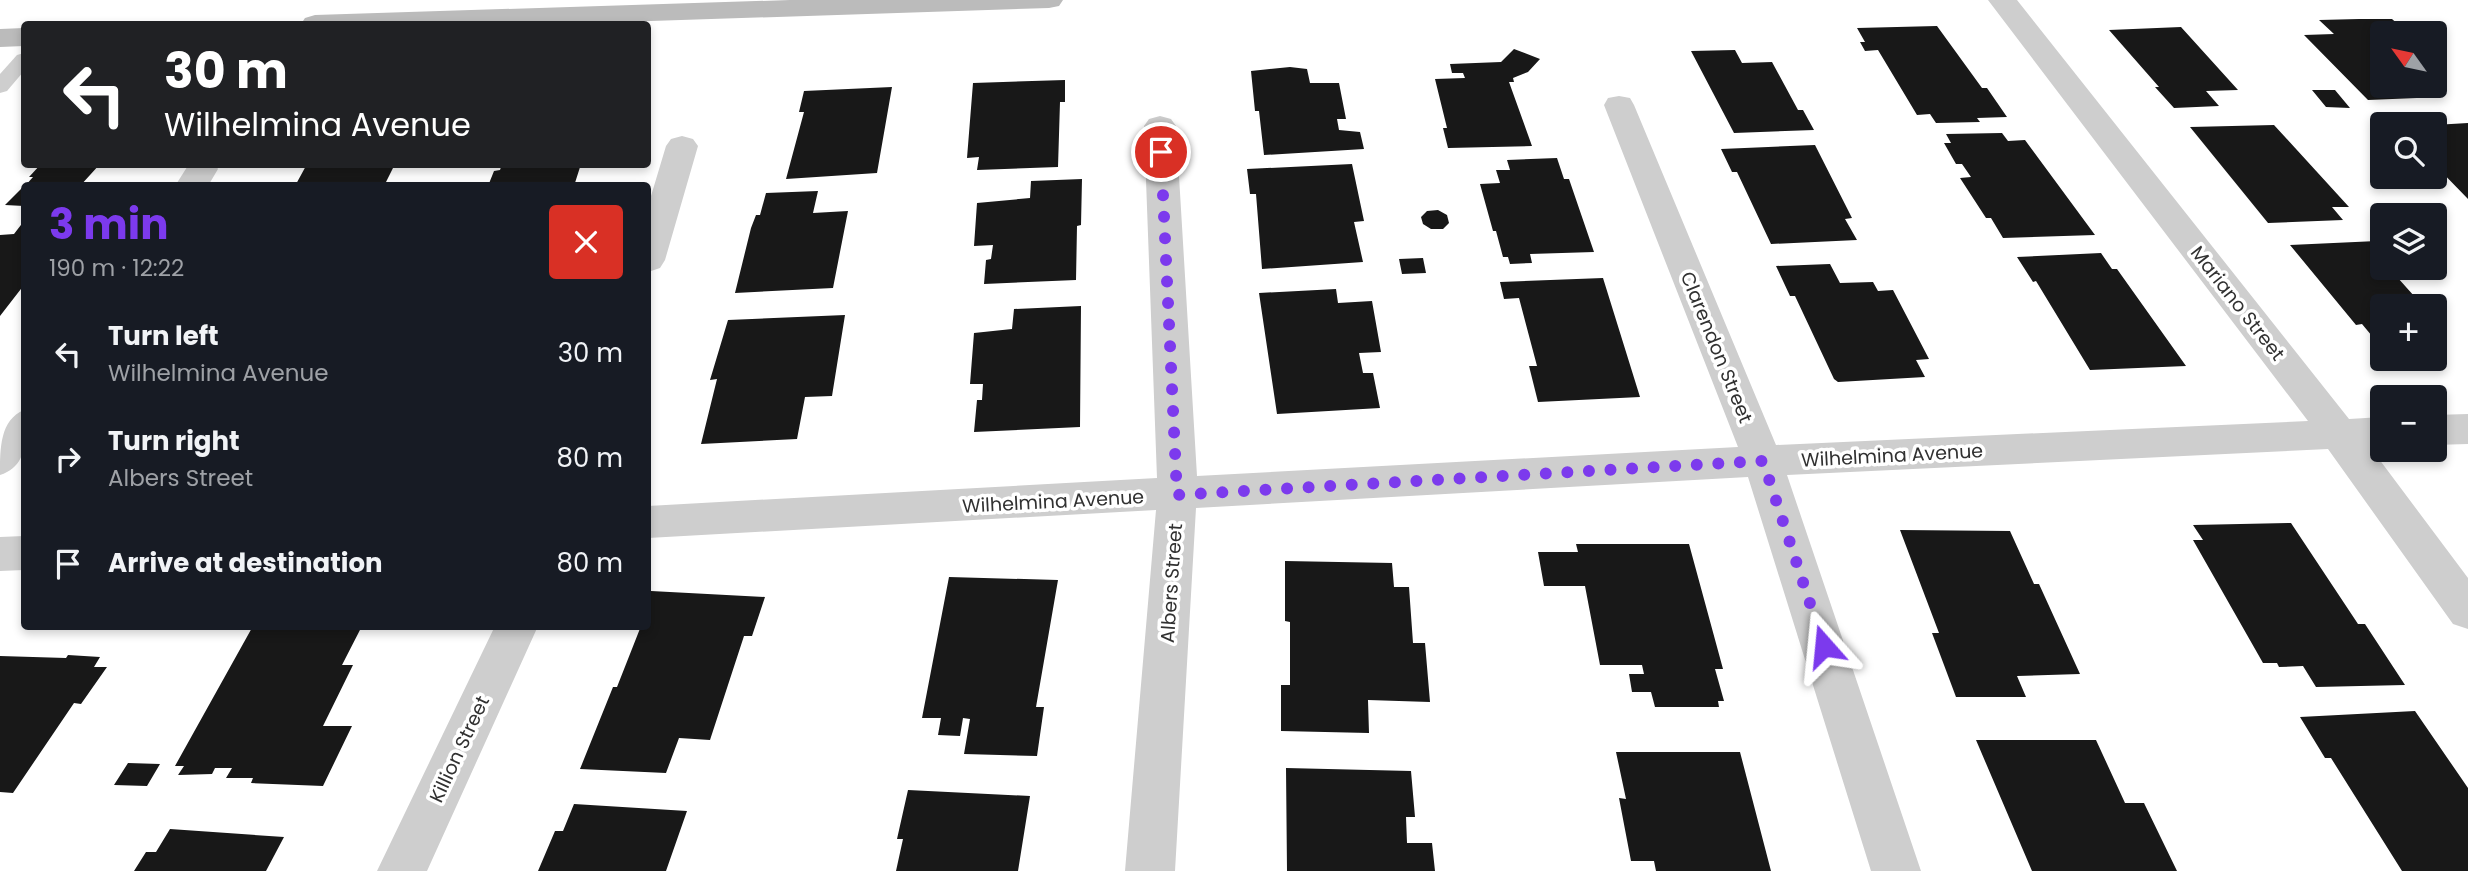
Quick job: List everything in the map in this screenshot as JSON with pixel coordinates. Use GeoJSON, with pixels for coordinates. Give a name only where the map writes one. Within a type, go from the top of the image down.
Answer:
{"type":"FeatureCollection","features":[{"type":"Feature","properties":{"kind":"main road"},"geometry":{"type":"LineString","coordinates":[[388,21],[799,4],[1049,0]]}},
{"type":"Feature","properties":{"kind":"main road"},"geometry":{"type":"LineString","coordinates":[[0,38],[21,37]]}},
{"type":"Feature","properties":{"kind":"street","name":"Mariano Street"},"geometry":{"type":"LineString","coordinates":[[2002,0],[2338,434],[2468,611]]}},
{"type":"Feature","properties":{"kind":"street","name":"Clarendon Street"},"geometry":{"type":"LineString","coordinates":[[1619,105],[1763,461],[1896,871]]}},
{"type":"Feature","properties":{"kind":"street","name":"Albers Street"},"geometry":{"type":"LineString","coordinates":[[1150,871],[1177,495],[1160,126]]}},
{"type":"Feature","properties":{"kind":"street"},"geometry":{"type":"LineString","coordinates":[[651,250],[682,146]]}},
{"type":"Feature","properties":{"kind":"street"},"geometry":{"type":"LineString","coordinates":[[0,460],[21,429]]}},
{"type":"Feature","properties":{"kind":"street"},"geometry":{"type":"LineString","coordinates":[[2447,430],[2468,429]]}},
{"type":"Feature","properties":{"kind":"street","name":"Wilhelmina Avenue"},"geometry":{"type":"LineString","coordinates":[[651,522],[1763,461],[2370,433]]}},
{"type":"Feature","properties":{"kind":"street"},"geometry":{"type":"LineString","coordinates":[[0,554],[21,553]]}},
{"type":"Feature","properties":{"kind":"street","name":"Killion Street"},"geometry":{"type":"LineString","coordinates":[[402,871],[515,630]]}},
{"type":"Feature","properties":{"kind":"lane"},"geometry":{"type":"LineString","coordinates":[[0,87],[21,62]]}},
{"type":"Feature","properties":{"kind":"building"},"geometry":{"type":"Polygon","coordinates":[[[2392,19],[2394,21],[2370,21],[2370,98],[2417,98],[2368,100],[2304,35],[2334,34],[2319,20],[2392,19]]]}},
{"type":"Feature","properties":{"kind":"building"},"geometry":{"type":"Polygon","coordinates":[[[1937,26],[1982,88],[1987,88],[2007,117],[1977,118],[1980,122],[1936,123],[1930,114],[1917,115],[1878,50],[1865,51],[1860,42],[1865,42],[1857,28],[1937,26]]]}},
{"type":"Feature","properties":{"kind":"building"},"geometry":{"type":"Polygon","coordinates":[[[2181,27],[2238,90],[2206,91],[2219,106],[2174,108],[2109,30],[2181,27]]]}},
{"type":"Feature","properties":{"kind":"building"},"geometry":{"type":"Polygon","coordinates":[[[1514,49],[1540,59],[1528,72],[1513,78],[1514,82],[1509,82],[1532,146],[1448,148],[1443,128],[1447,128],[1435,79],[1465,78],[1463,73],[1452,73],[1450,64],[1501,62],[1514,49]]]}},
{"type":"Feature","properties":{"kind":"building"},"geometry":{"type":"Polygon","coordinates":[[[1735,50],[1742,63],[1772,62],[1798,110],[1803,110],[1814,130],[1734,133],[1691,51],[1735,50]]]}},
{"type":"Feature","properties":{"kind":"building"},"geometry":{"type":"Polygon","coordinates":[[[1290,67],[1307,69],[1310,83],[1339,83],[1346,119],[1337,119],[1339,130],[1360,132],[1364,149],[1264,155],[1259,111],[1255,111],[1251,71],[1290,67]]]}},
{"type":"Feature","properties":{"kind":"building"},"geometry":{"type":"Polygon","coordinates":[[[1065,80],[1065,102],[1060,102],[1058,167],[977,170],[979,157],[967,158],[973,83],[1065,80]]]}},
{"type":"Feature","properties":{"kind":"building"},"geometry":{"type":"Polygon","coordinates":[[[892,87],[877,173],[786,179],[804,112],[799,112],[804,91],[892,87]]]}},
{"type":"Feature","properties":{"kind":"building"},"geometry":{"type":"Polygon","coordinates":[[[2312,90],[2335,90],[2350,108],[2326,107],[2312,90]]]}},
{"type":"Feature","properties":{"kind":"building"},"geometry":{"type":"Polygon","coordinates":[[[2468,123],[2468,199],[2447,177],[2447,124],[2468,123]]]}},
{"type":"Feature","properties":{"kind":"building"},"geometry":{"type":"Polygon","coordinates":[[[2274,125],[2349,207],[2332,207],[2343,220],[2268,223],[2190,127],[2274,125]]]}},
{"type":"Feature","properties":{"kind":"building"},"geometry":{"type":"Polygon","coordinates":[[[2002,133],[2008,141],[2025,140],[2095,235],[2003,238],[1991,218],[1986,218],[1960,178],[1971,177],[1962,164],[1956,164],[1944,143],[1951,143],[1946,134],[2002,133]]]}},
{"type":"Feature","properties":{"kind":"building"},"geometry":{"type":"Polygon","coordinates":[[[1815,145],[1852,218],[1845,219],[1857,240],[1771,244],[1737,172],[1732,172],[1721,149],[1815,145]]]}},
{"type":"Feature","properties":{"kind":"building"},"geometry":{"type":"Polygon","coordinates":[[[1557,158],[1564,179],[1569,179],[1594,252],[1530,254],[1532,263],[1510,264],[1508,257],[1503,257],[1496,231],[1493,231],[1480,184],[1500,183],[1496,170],[1510,170],[1507,160],[1557,158]]]}},
{"type":"Feature","properties":{"kind":"building"},"geometry":{"type":"Polygon","coordinates":[[[1352,164],[1364,221],[1354,222],[1363,262],[1262,269],[1256,194],[1250,194],[1247,169],[1352,164]]]}},
{"type":"Feature","properties":{"kind":"building"},"geometry":{"type":"Polygon","coordinates":[[[37,168],[96,168],[84,182],[29,182],[33,177],[29,177],[37,168]]]}},
{"type":"Feature","properties":{"kind":"building"},"geometry":{"type":"Polygon","coordinates":[[[305,168],[393,168],[386,182],[297,182],[305,168]]]}},
{"type":"Feature","properties":{"kind":"building"},"geometry":{"type":"Polygon","coordinates":[[[580,168],[575,182],[490,182],[494,171],[580,168]]]}},
{"type":"Feature","properties":{"kind":"building"},"geometry":{"type":"Polygon","coordinates":[[[1082,179],[1081,225],[1077,226],[1076,280],[984,284],[986,260],[991,259],[993,245],[974,246],[977,203],[1030,198],[1031,181],[1082,179]]]}},
{"type":"Feature","properties":{"kind":"building"},"geometry":{"type":"Polygon","coordinates":[[[21,189],[21,206],[5,205],[21,189]]]}},
{"type":"Feature","properties":{"kind":"building"},"geometry":{"type":"Polygon","coordinates":[[[818,191],[813,213],[848,211],[833,288],[735,293],[751,228],[756,215],[760,215],[766,193],[818,191]]]}},
{"type":"Feature","properties":{"kind":"building"},"geometry":{"type":"Polygon","coordinates":[[[1438,210],[1447,215],[1449,223],[1443,229],[1431,229],[1423,224],[1421,217],[1427,211],[1438,210]]]}},
{"type":"Feature","properties":{"kind":"building"},"geometry":{"type":"Polygon","coordinates":[[[21,225],[21,289],[0,316],[0,235],[14,234],[21,225]]]}},
{"type":"Feature","properties":{"kind":"building"},"geometry":{"type":"Polygon","coordinates":[[[2370,241],[2370,280],[2400,280],[2412,294],[2370,294],[2370,334],[2362,324],[2356,325],[2290,245],[2370,241]]]}},
{"type":"Feature","properties":{"kind":"building"},"geometry":{"type":"Polygon","coordinates":[[[2101,253],[2112,269],[2117,269],[2186,366],[2090,370],[2036,281],[2033,282],[2017,257],[2101,253]]]}},
{"type":"Feature","properties":{"kind":"building"},"geometry":{"type":"Polygon","coordinates":[[[1423,258],[1426,273],[1402,274],[1399,259],[1423,258]]]}},
{"type":"Feature","properties":{"kind":"building"},"geometry":{"type":"Polygon","coordinates":[[[1830,264],[1840,283],[1873,282],[1878,291],[1893,290],[1929,359],[1916,360],[1925,377],[1838,382],[1834,379],[1795,296],[1790,296],[1776,266],[1830,264]]]}},
{"type":"Feature","properties":{"kind":"building"},"geometry":{"type":"Polygon","coordinates":[[[1603,278],[1640,397],[1538,402],[1529,366],[1537,366],[1519,298],[1504,299],[1500,282],[1603,278]]]}},
{"type":"Feature","properties":{"kind":"building"},"geometry":{"type":"Polygon","coordinates":[[[1336,289],[1338,303],[1372,301],[1381,352],[1359,353],[1363,373],[1373,373],[1380,408],[1277,414],[1259,293],[1336,289]]]}},
{"type":"Feature","properties":{"kind":"building"},"geometry":{"type":"Polygon","coordinates":[[[1081,306],[1080,427],[974,432],[977,400],[982,400],[983,384],[970,384],[974,333],[1012,329],[1014,309],[1081,306]]]}},
{"type":"Feature","properties":{"kind":"building"},"geometry":{"type":"Polygon","coordinates":[[[845,315],[832,396],[805,397],[797,439],[701,444],[717,379],[710,380],[728,320],[845,315]]]}},
{"type":"Feature","properties":{"kind":"building"},"geometry":{"type":"Polygon","coordinates":[[[2291,523],[2358,624],[2365,624],[2405,685],[2316,687],[2303,666],[2279,667],[2277,663],[2263,663],[2193,540],[2203,540],[2193,525],[2291,523]]]}},
{"type":"Feature","properties":{"kind":"building"},"geometry":{"type":"Polygon","coordinates":[[[1900,530],[2010,531],[2034,584],[2039,584],[2080,674],[2017,676],[2026,697],[1956,697],[1932,633],[1939,633],[1900,530]]]}},
{"type":"Feature","properties":{"kind":"building"},"geometry":{"type":"Polygon","coordinates":[[[1576,544],[1689,544],[1723,669],[1715,669],[1724,701],[1718,701],[1719,707],[1655,707],[1651,692],[1632,692],[1629,674],[1644,674],[1642,665],[1600,665],[1585,586],[1544,586],[1538,552],[1578,552],[1576,544]]]}},
{"type":"Feature","properties":{"kind":"building"},"geometry":{"type":"Polygon","coordinates":[[[1285,561],[1392,563],[1394,587],[1409,587],[1413,643],[1425,643],[1430,702],[1368,700],[1369,733],[1281,731],[1281,685],[1290,685],[1290,622],[1285,621],[1285,561]]]}},
{"type":"Feature","properties":{"kind":"building"},"geometry":{"type":"Polygon","coordinates":[[[949,577],[1058,580],[1036,707],[1044,707],[1037,756],[964,754],[970,719],[963,718],[960,736],[938,735],[941,718],[922,718],[949,577]]]}},
{"type":"Feature","properties":{"kind":"building"},"geometry":{"type":"Polygon","coordinates":[[[651,591],[765,597],[752,636],[744,636],[710,740],[679,738],[666,773],[580,769],[613,687],[617,687],[639,630],[651,630],[651,591]]]}},
{"type":"Feature","properties":{"kind":"building"},"geometry":{"type":"Polygon","coordinates":[[[251,630],[360,630],[342,665],[353,665],[323,726],[352,726],[323,786],[251,783],[253,778],[226,778],[232,768],[215,768],[212,774],[178,775],[184,766],[175,766],[251,630]]]}},
{"type":"Feature","properties":{"kind":"building"},"geometry":{"type":"Polygon","coordinates":[[[68,655],[100,657],[94,667],[107,667],[81,704],[74,703],[13,793],[0,792],[0,656],[66,658],[68,655]]]}},
{"type":"Feature","properties":{"kind":"building"},"geometry":{"type":"Polygon","coordinates":[[[2415,711],[2468,788],[2468,871],[2402,871],[2331,758],[2325,758],[2300,717],[2415,711]]]}},
{"type":"Feature","properties":{"kind":"building"},"geometry":{"type":"Polygon","coordinates":[[[1976,740],[2096,740],[2125,803],[2144,803],[2177,871],[2032,871],[1976,740]]]}},
{"type":"Feature","properties":{"kind":"building"},"geometry":{"type":"Polygon","coordinates":[[[1616,752],[1740,752],[1771,871],[1656,871],[1654,861],[1631,861],[1619,798],[1626,799],[1616,752]]]}},
{"type":"Feature","properties":{"kind":"building"},"geometry":{"type":"Polygon","coordinates":[[[128,763],[160,764],[147,786],[114,785],[128,763]]]}},
{"type":"Feature","properties":{"kind":"building"},"geometry":{"type":"Polygon","coordinates":[[[1286,768],[1411,771],[1415,817],[1406,817],[1407,843],[1432,843],[1435,871],[1287,871],[1286,768]]]}},
{"type":"Feature","properties":{"kind":"building"},"geometry":{"type":"Polygon","coordinates":[[[908,790],[1030,796],[1018,871],[896,871],[903,839],[897,839],[908,790]]]}},
{"type":"Feature","properties":{"kind":"building"},"geometry":{"type":"Polygon","coordinates":[[[574,804],[687,811],[666,871],[538,871],[555,831],[563,831],[574,804]]]}},
{"type":"Feature","properties":{"kind":"building"},"geometry":{"type":"Polygon","coordinates":[[[170,829],[284,837],[266,871],[134,871],[146,852],[156,852],[170,829]]]}},
{"type":"Feature","properties":{"kind":"route"},"geometry":{"type":"LineString","coordinates":[[1161,152],[1177,440],[1177,495],[1763,461],[1824,646]]}}]}
